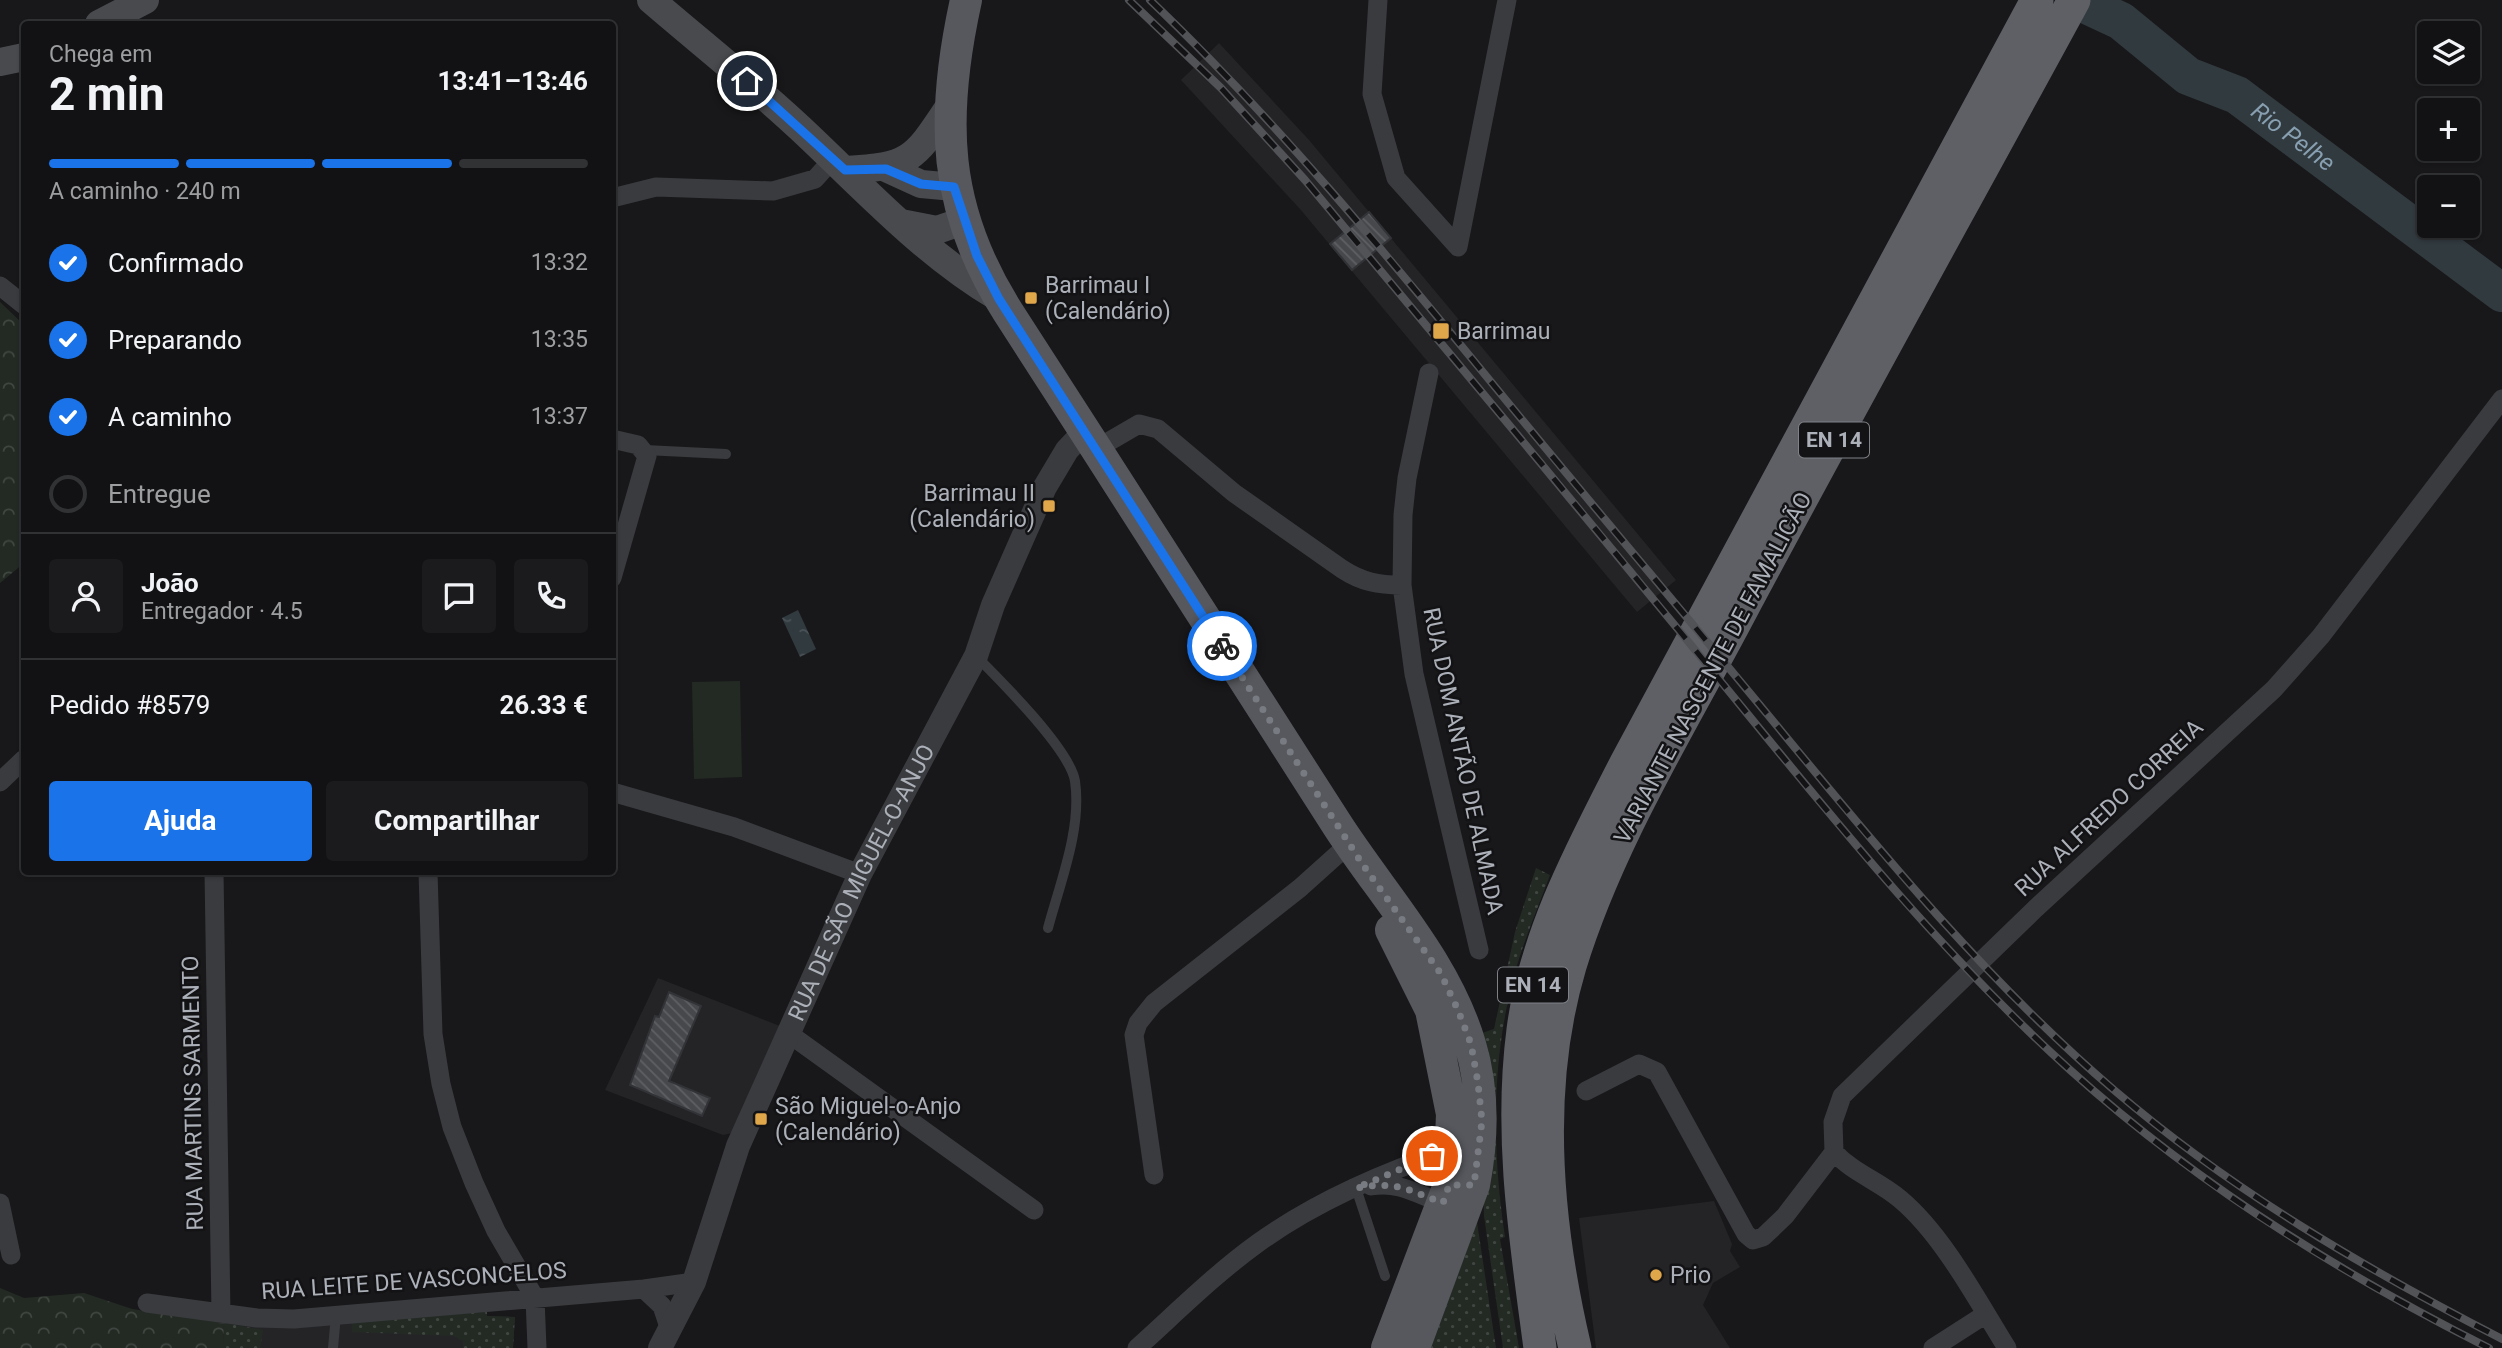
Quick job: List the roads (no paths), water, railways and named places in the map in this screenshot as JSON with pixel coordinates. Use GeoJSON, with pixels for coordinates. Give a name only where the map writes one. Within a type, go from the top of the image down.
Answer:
{"type":"FeatureCollection","features":[{"type":"Feature","properties":{"kind":"highway","name":"VARIANTE NASCENTE DE FAMALICÃO"},"geometry":{"type":"LineString","coordinates":[[1575,1348],[1554,1241],[1547,1178],[1549,1105],[1556,1034],[1586,876],[1626,763],[2037,0]]}},
{"type":"Feature","properties":{"kind":"highway","name":"VARIANTE NASCENTE DE FAMALICÃO"},"geometry":{"type":"LineString","coordinates":[[1541,1348],[1522,1216],[1518,1107],[1523,1028],[1542,950],[1586,876],[1655,772],[2074,0]]}},
{"type":"Feature","properties":{"kind":"main road"},"geometry":{"type":"LineString","coordinates":[[105,21],[145,0]]}},
{"type":"Feature","properties":{"kind":"main road"},"geometry":{"type":"LineString","coordinates":[[651,0],[965,278],[999,299]]}},
{"type":"Feature","properties":{"kind":"main road"},"geometry":{"type":"LineString","coordinates":[[966,0],[955,48],[950,159],[963,221],[999,299],[1356,854],[1441,974],[1471,1044],[1482,1121],[1455,1191],[1387,1348]]}},
{"type":"Feature","properties":{"kind":"main road"},"geometry":{"type":"LineString","coordinates":[[0,62],[21,58]]}},
{"type":"Feature","properties":{"kind":"main road"},"geometry":{"type":"LineString","coordinates":[[886,169],[907,161],[924,144],[951,104]]}},
{"type":"Feature","properties":{"kind":"main road"},"geometry":{"type":"LineString","coordinates":[[839,165],[886,169],[921,184],[954,187]]}},
{"type":"Feature","properties":{"kind":"main road"},"geometry":{"type":"LineString","coordinates":[[901,223],[937,230],[963,221]]}},
{"type":"Feature","properties":{"kind":"main road"},"geometry":{"type":"LineString","coordinates":[[1356,854],[1431,1010],[1452,1114],[1450,1150],[1455,1191],[1414,1348]]}},
{"type":"Feature","properties":{"kind":"street"},"geometry":{"type":"LineString","coordinates":[[1378,0],[1372,94],[1396,178],[1458,247],[1507,0]]}},
{"type":"Feature","properties":{"kind":"street"},"geometry":{"type":"LineString","coordinates":[[616,197],[656,187],[773,191],[815,179],[839,165]]}},
{"type":"Feature","properties":{"kind":"street"},"geometry":{"type":"LineString","coordinates":[[0,286],[21,303]]}},
{"type":"Feature","properties":{"kind":"street","name":"RUA DOM ANTÃO DE ALMADA"},"geometry":{"type":"LineString","coordinates":[[1429,373],[1405,491],[1402,585],[1415,674],[1479,950]]}},
{"type":"Feature","properties":{"kind":"street","name":"RUA ALFREDO CORREIA"},"geometry":{"type":"LineString","coordinates":[[1834,1152],[1833,1122],[1842,1096],[2035,909],[2274,689],[2321,636],[2502,399]]}},
{"type":"Feature","properties":{"kind":"street"},"geometry":{"type":"LineString","coordinates":[[1090,440],[1139,424],[1158,429],[1234,493],[1359,580],[1379,585],[1402,585]]}},
{"type":"Feature","properties":{"kind":"street"},"geometry":{"type":"LineString","coordinates":[[616,439],[630,441],[645,450],[647,463],[616,565]]}},
{"type":"Feature","properties":{"kind":"street","name":"RUA DE SÃO MIGUEL-O-ANJO"},"geometry":{"type":"LineString","coordinates":[[665,1339],[694,1282],[738,1146],[860,874],[976,656],[993,605],[1045,487],[1067,450],[1090,440]]}},
{"type":"Feature","properties":{"kind":"street"},"geometry":{"type":"LineString","coordinates":[[0,782],[21,762]]}},
{"type":"Feature","properties":{"kind":"street"},"geometry":{"type":"LineString","coordinates":[[616,793],[734,827],[860,874]]}},
{"type":"Feature","properties":{"kind":"street"},"geometry":{"type":"LineString","coordinates":[[1154,1175],[1134,1050],[1138,1023],[1154,1003],[1300,888],[1356,854]]}},
{"type":"Feature","properties":{"kind":"street","name":"RUA MARTINS SARMENTO"},"geometry":{"type":"LineString","coordinates":[[214,875],[221,1314]]}},
{"type":"Feature","properties":{"kind":"street"},"geometry":{"type":"LineString","coordinates":[[428,875],[433,1034],[441,1084],[452,1127],[474,1183],[496,1231],[535,1298],[537,1348]]}},
{"type":"Feature","properties":{"kind":"street"},"geometry":{"type":"LineString","coordinates":[[788,1033],[1034,1210]]}},
{"type":"Feature","properties":{"kind":"street"},"geometry":{"type":"LineString","coordinates":[[1586,1091],[1639,1064],[1657,1072],[1746,1234],[1754,1240],[1763,1237],[1785,1216],[1834,1152],[1849,1169],[1898,1197],[1926,1225],[2007,1348]]}},
{"type":"Feature","properties":{"kind":"street"},"geometry":{"type":"LineString","coordinates":[[1137,1348],[1222,1271],[1259,1242],[1356,1188],[1450,1150]]}},
{"type":"Feature","properties":{"kind":"street"},"geometry":{"type":"LineString","coordinates":[[1356,1188],[1385,1183],[1455,1191]]}},
{"type":"Feature","properties":{"kind":"street"},"geometry":{"type":"LineString","coordinates":[[0,1202],[12,1255]]}},
{"type":"Feature","properties":{"kind":"street","name":"RUA LEITE DE VASCONCELOS"},"geometry":{"type":"LineString","coordinates":[[147,1303],[221,1314],[294,1319],[644,1289],[694,1282]]}},
{"type":"Feature","properties":{"kind":"street"},"geometry":{"type":"LineString","coordinates":[[644,1289],[662,1306],[665,1339]]}},
{"type":"Feature","properties":{"kind":"street"},"geometry":{"type":"LineString","coordinates":[[1933,1348],[1986,1314]]}},
{"type":"Feature","properties":{"kind":"lane"},"geometry":{"type":"LineString","coordinates":[[645,450],[726,454]]}},
{"type":"Feature","properties":{"kind":"lane"},"geometry":{"type":"LineString","coordinates":[[976,656],[1067,758],[1075,780],[1076,804],[1071,834],[1048,928]]}},
{"type":"Feature","properties":{"kind":"lane"},"geometry":{"type":"LineString","coordinates":[[1356,1188],[1385,1276]]}},
{"type":"Feature","properties":{"kind":"lane"},"geometry":{"type":"LineString","coordinates":[[334,1348],[336,1315]]}},
{"type":"Feature","properties":{"kind":"water"},"geometry":{"type":"Polygon","coordinates":[[[798,610],[816,649],[800,657],[782,618],[798,610]]]}},
{"type":"Feature","properties":{"kind":"waterway","name":"Rio Pelhe"},"geometry":{"type":"LineString","coordinates":[[2076,0],[2121,21],[2188,76],[2237,95],[2502,293]]}},
{"type":"Feature","properties":{"kind":"railway"},"geometry":{"type":"LineString","coordinates":[[1129,0],[1221,88],[1305,180],[1865,856],[2015,1018],[2117,1111],[2217,1187],[2269,1223],[2377,1288],[2489,1348]]}},
{"type":"Feature","properties":{"kind":"railway"},"geometry":{"type":"LineString","coordinates":[[1150,0],[1242,92],[1329,189],[1849,813],[1933,910],[2020,1003],[2114,1090],[2205,1162],[2350,1256],[2502,1339]]}},
{"type":"Feature","properties":{"kind":"place","name":"Barrimau I (Calendário)"},"geometry":{"type":"Point","coordinates":[1031,298]}},
{"type":"Feature","properties":{"kind":"place","name":"Barrimau"},"geometry":{"type":"Point","coordinates":[1441,331]}},
{"type":"Feature","properties":{"kind":"place","name":"Barrimau II (Calendário)"},"geometry":{"type":"Point","coordinates":[1049,506]}},
{"type":"Feature","properties":{"kind":"place","name":"São Miguel-o-Anjo (Calendário)"},"geometry":{"type":"Point","coordinates":[761,1119]}},
{"type":"Feature","properties":{"kind":"place","name":"Prio"},"geometry":{"type":"Point","coordinates":[1656,1275]}}]}
